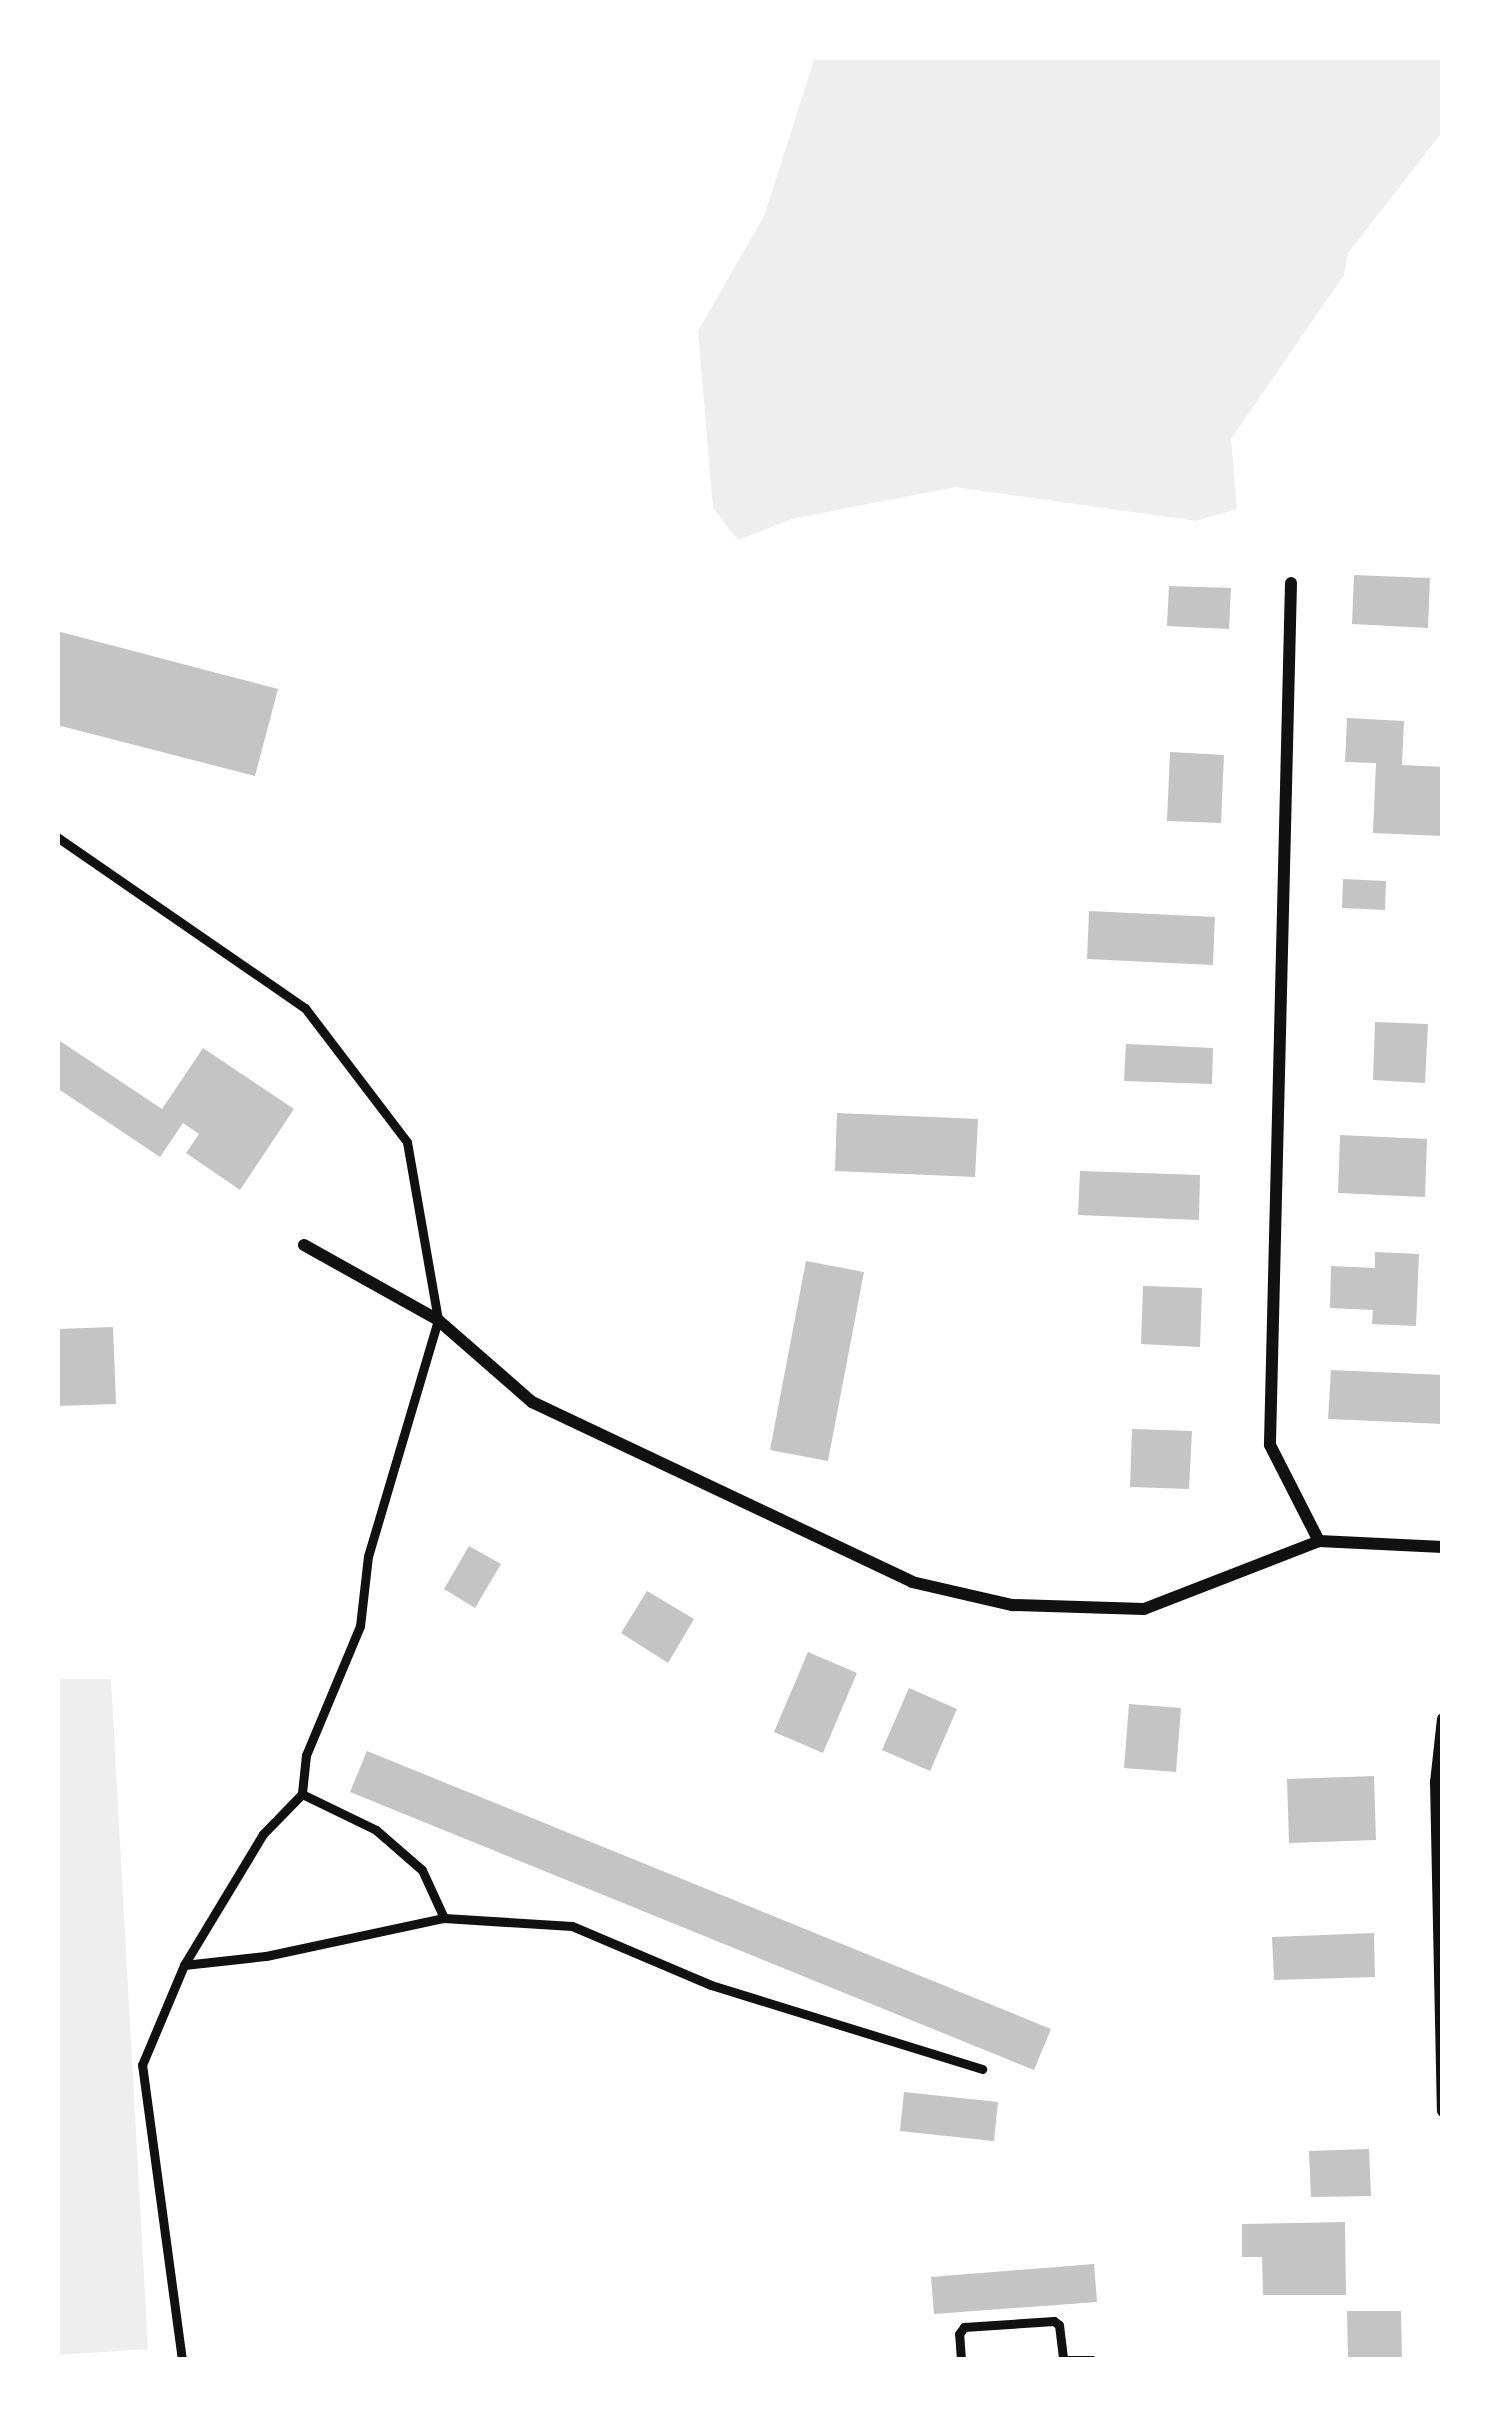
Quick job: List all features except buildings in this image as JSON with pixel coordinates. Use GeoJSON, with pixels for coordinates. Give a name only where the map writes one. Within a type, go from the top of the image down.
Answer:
{"type":"FeatureCollection","features":[{"type":"Feature","properties":{"kind":"street"},"geometry":{"type":"LineString","coordinates":[[1291,583],[1270,1445],[1318,1541]]}},
{"type":"Feature","properties":{"kind":"street"},"geometry":{"type":"LineString","coordinates":[[304,1245],[437,1320],[532,1402],[912,1582],[1012,1605],[1144,1609],[1318,1541],[1443,1547]]}},
{"type":"Feature","properties":{"kind":"street"},"geometry":{"type":"LineString","coordinates":[[1443,1719],[1436,1782],[1443,2111]]}},
{"type":"Feature","properties":{"kind":"lane"},"geometry":{"type":"LineString","coordinates":[[57,837],[305,1008],[407,1142],[437,1320],[368,1556],[360,1626],[306,1755],[302,1795],[263,1834],[184,1965],[158,2015],[142,2065],[182,2360]]}},
{"type":"Feature","properties":{"kind":"lane"},"geometry":{"type":"LineString","coordinates":[[302,1795],[376,1830],[422,1870],[444,1918]]}},
{"type":"Feature","properties":{"kind":"lane"},"geometry":{"type":"LineString","coordinates":[[184,1965],[266,1956],[444,1918],[572,1926],[711,1985],[982,2068]]}},
{"type":"Feature","properties":{"kind":"lane"},"geometry":{"type":"LineString","coordinates":[[961,2360],[958,2334],[964,2327],[1054,2321],[1059,2325],[1064,2360],[1092,2360]]}},
{"type":"Feature","properties":{"kind":"shaded area"},"geometry":{"type":"Polygon","coordinates":[[[815,57],[1443,57],[1443,131],[1348,253],[1344,275],[1231,439],[1237,509],[1196,521],[955,487],[792,519],[738,540],[713,508],[698,331],[764,216],[815,57]]]}},
{"type":"Feature","properties":{"kind":"shaded area"},"geometry":{"type":"Polygon","coordinates":[[[57,1679],[111,1679],[148,2349],[57,2355],[57,1679]]]}}]}
